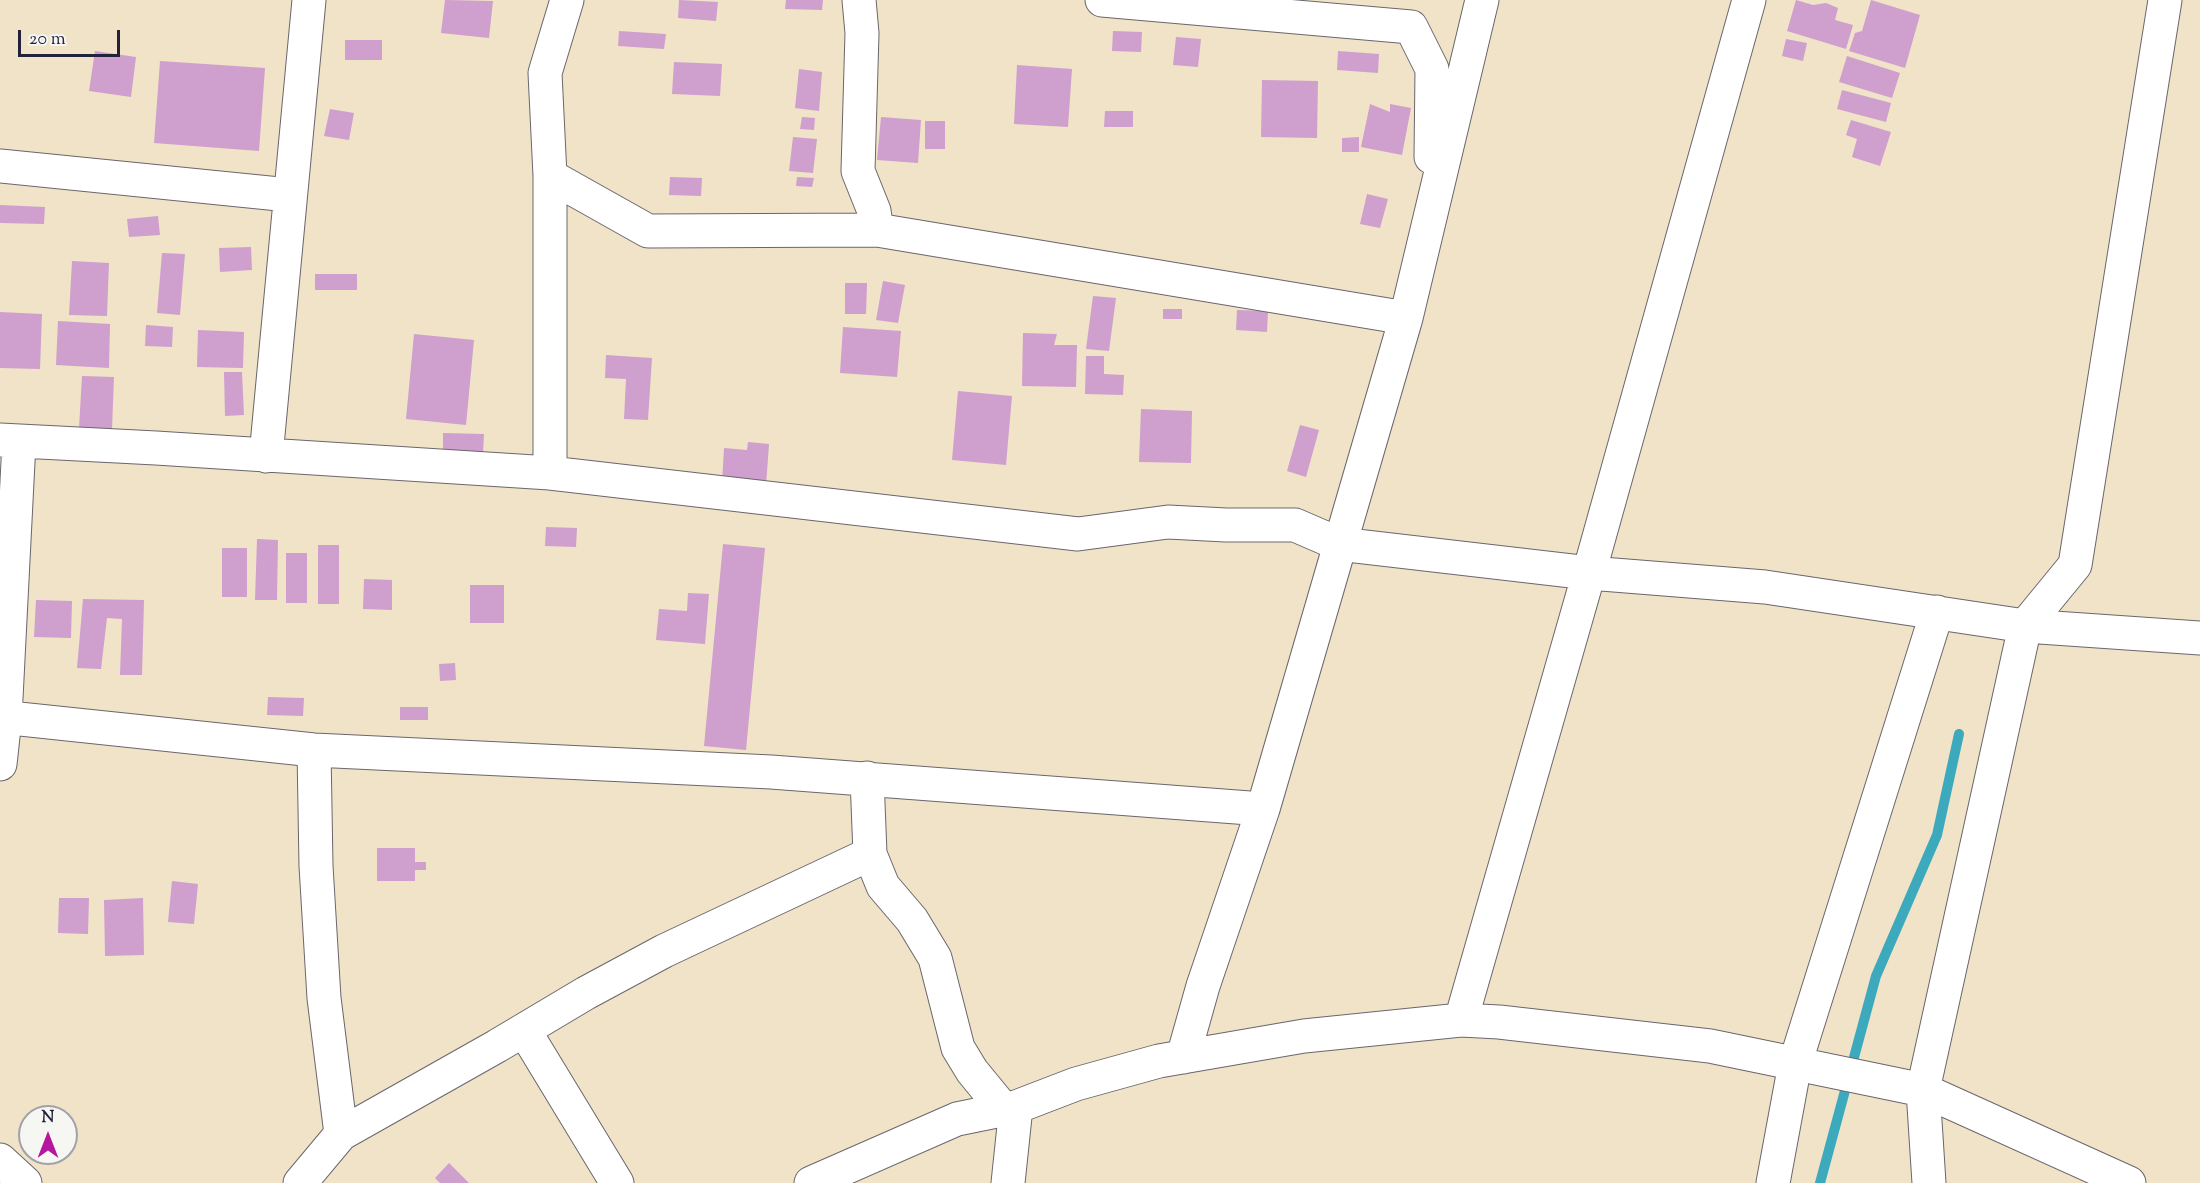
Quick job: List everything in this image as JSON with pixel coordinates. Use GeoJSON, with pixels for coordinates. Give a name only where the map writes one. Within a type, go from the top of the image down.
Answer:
{"type":"FeatureCollection","features":[{"type":"Feature","properties":{"kind":"street"},"geometry":{"type":"LineString","coordinates":[[266,456],[309,0]]}},
{"type":"Feature","properties":{"kind":"street"},"geometry":{"type":"LineString","coordinates":[[550,473],[550,176],[545,73],[567,0]]}},
{"type":"Feature","properties":{"kind":"street"},"geometry":{"type":"LineString","coordinates":[[859,0],[862,33],[858,171],[874,211],[877,230]]}},
{"type":"Feature","properties":{"kind":"street"},"geometry":{"type":"LineString","coordinates":[[1184,1057],[1203,986],[1263,809],[1406,318],[1482,0]]}},
{"type":"Feature","properties":{"kind":"street"},"geometry":{"type":"LineString","coordinates":[[1461,1020],[1749,0]]}},
{"type":"Feature","properties":{"kind":"street"},"geometry":{"type":"LineString","coordinates":[[1929,1183],[1923,1090],[2025,626],[2075,565],[2165,0]]}},
{"type":"Feature","properties":{"kind":"street"},"geometry":{"type":"LineString","coordinates":[[1121,1],[1411,27],[1432,69],[1431,212]]}},
{"type":"Feature","properties":{"kind":"street"},"geometry":{"type":"LineString","coordinates":[[0,166],[289,195]]}},
{"type":"Feature","properties":{"kind":"street"},"geometry":{"type":"LineString","coordinates":[[550,176],[648,231],[877,230],[1406,318]]}},
{"type":"Feature","properties":{"kind":"street"},"geometry":{"type":"LineString","coordinates":[[0,764],[9,441],[550,473],[1078,534],[1168,522],[1295,525],[1339,544],[1589,573],[1765,586],[2025,626],[2200,638]]}},
{"type":"Feature","properties":{"kind":"street"},"geometry":{"type":"LineString","coordinates":[[1773,1183],[1795,1064],[1936,612]]}},
{"type":"Feature","properties":{"kind":"street"},"geometry":{"type":"LineString","coordinates":[[3,718],[314,750],[771,771],[1263,809]]}},
{"type":"Feature","properties":{"kind":"street"},"geometry":{"type":"LineString","coordinates":[[314,750],[316,866],[324,998],[340,1134]]}},
{"type":"Feature","properties":{"kind":"street"},"geometry":{"type":"LineString","coordinates":[[867,778],[870,854],[883,886],[912,920],[935,958],[958,1048],[972,1071],[1010,1108],[1008,1183]]}},
{"type":"Feature","properties":{"kind":"street"},"geometry":{"type":"LineString","coordinates":[[300,1183],[340,1134],[664,951],[870,854]]}},
{"type":"Feature","properties":{"kind":"street"},"geometry":{"type":"LineString","coordinates":[[811,1183],[957,1119],[1010,1108],[1076,1084],[1158,1061],[1304,1036],[1461,1020],[1499,1022],[1710,1046],[1923,1090],[2129,1183]]}},
{"type":"Feature","properties":{"kind":"street"},"geometry":{"type":"LineString","coordinates":[[524,1030],[617,1183]]}},
{"type":"Feature","properties":{"kind":"street"},"geometry":{"type":"LineString","coordinates":[[0,1160],[25,1183]]}},
{"type":"Feature","properties":{"kind":"building"},"geometry":{"type":"Polygon","coordinates":[[[445,0],[493,1],[489,38],[441,33],[445,0]]]}},
{"type":"Feature","properties":{"kind":"building"},"geometry":{"type":"Polygon","coordinates":[[[679,0],[718,2],[716,21],[678,18],[679,0]]]}},
{"type":"Feature","properties":{"kind":"building"},"geometry":{"type":"Polygon","coordinates":[[[786,0],[823,0],[822,10],[785,9],[786,0]]]}},
{"type":"Feature","properties":{"kind":"building"},"geometry":{"type":"Polygon","coordinates":[[[1796,0],[1813,5],[1826,3],[1838,8],[1835,20],[1853,25],[1846,49],[1787,31],[1796,0]]]}},
{"type":"Feature","properties":{"kind":"building"},"geometry":{"type":"Polygon","coordinates":[[[1871,0],[1920,15],[1905,68],[1849,51],[1855,33],[1862,31],[1871,0]]]}},
{"type":"Feature","properties":{"kind":"building"},"geometry":{"type":"Polygon","coordinates":[[[619,31],[666,34],[664,49],[618,46],[619,31]]]}},
{"type":"Feature","properties":{"kind":"building"},"geometry":{"type":"Polygon","coordinates":[[[1113,31],[1142,32],[1141,52],[1112,51],[1113,31]]]}},
{"type":"Feature","properties":{"kind":"building"},"geometry":{"type":"Polygon","coordinates":[[[1176,37],[1201,39],[1198,67],[1173,65],[1176,37]]]}},
{"type":"Feature","properties":{"kind":"building"},"geometry":{"type":"Polygon","coordinates":[[[1786,39],[1807,43],[1803,61],[1782,56],[1786,39]]]}},
{"type":"Feature","properties":{"kind":"building"},"geometry":{"type":"Polygon","coordinates":[[[345,40],[382,40],[382,60],[345,60],[345,40]]]}},
{"type":"Feature","properties":{"kind":"building"},"geometry":{"type":"Polygon","coordinates":[[[95,51],[136,57],[131,97],[89,91],[95,51]]]}},
{"type":"Feature","properties":{"kind":"building"},"geometry":{"type":"Polygon","coordinates":[[[1338,51],[1379,54],[1378,73],[1337,70],[1338,51]]]}},
{"type":"Feature","properties":{"kind":"building"},"geometry":{"type":"Polygon","coordinates":[[[1847,56],[1900,73],[1892,98],[1839,82],[1847,56]]]}},
{"type":"Feature","properties":{"kind":"building"},"geometry":{"type":"Polygon","coordinates":[[[160,61],[265,68],[259,151],[154,143],[160,61]]]}},
{"type":"Feature","properties":{"kind":"building"},"geometry":{"type":"Polygon","coordinates":[[[674,62],[722,64],[720,96],[672,94],[674,62]]]}},
{"type":"Feature","properties":{"kind":"building"},"geometry":{"type":"Polygon","coordinates":[[[1017,65],[1072,69],[1068,127],[1014,124],[1017,65]]]}},
{"type":"Feature","properties":{"kind":"building"},"geometry":{"type":"Polygon","coordinates":[[[799,69],[822,72],[819,111],[795,108],[799,69]]]}},
{"type":"Feature","properties":{"kind":"building"},"geometry":{"type":"Polygon","coordinates":[[[1262,80],[1318,81],[1317,138],[1261,137],[1262,80]]]}},
{"type":"Feature","properties":{"kind":"building"},"geometry":{"type":"Polygon","coordinates":[[[1842,90],[1891,103],[1886,122],[1837,109],[1842,90]]]}},
{"type":"Feature","properties":{"kind":"building"},"geometry":{"type":"Polygon","coordinates":[[[1370,104],[1390,112],[1390,104],[1411,108],[1402,155],[1361,147],[1370,104]]]}},
{"type":"Feature","properties":{"kind":"building"},"geometry":{"type":"Polygon","coordinates":[[[330,109],[354,113],[349,140],[324,136],[330,109]]]}},
{"type":"Feature","properties":{"kind":"building"},"geometry":{"type":"Polygon","coordinates":[[[1105,111],[1133,111],[1133,127],[1104,127],[1105,111]]]}},
{"type":"Feature","properties":{"kind":"building"},"geometry":{"type":"Polygon","coordinates":[[[802,117],[815,118],[814,130],[800,129],[802,117]]]}},
{"type":"Feature","properties":{"kind":"building"},"geometry":{"type":"Polygon","coordinates":[[[881,117],[921,120],[918,163],[877,160],[881,117]]]}},
{"type":"Feature","properties":{"kind":"building"},"geometry":{"type":"Polygon","coordinates":[[[1851,120],[1891,132],[1880,166],[1852,157],[1857,139],[1846,135],[1851,120]]]}},
{"type":"Feature","properties":{"kind":"building"},"geometry":{"type":"Polygon","coordinates":[[[925,121],[945,121],[945,149],[925,149],[925,121]]]}},
{"type":"Feature","properties":{"kind":"building"},"geometry":{"type":"Polygon","coordinates":[[[793,137],[817,139],[813,173],[789,171],[793,137]]]}},
{"type":"Feature","properties":{"kind":"building"},"geometry":{"type":"Polygon","coordinates":[[[1359,137],[1359,152],[1342,152],[1342,138],[1359,137]]]}},
{"type":"Feature","properties":{"kind":"building"},"geometry":{"type":"Polygon","coordinates":[[[670,177],[702,178],[701,196],[669,195],[670,177]]]}},
{"type":"Feature","properties":{"kind":"building"},"geometry":{"type":"Polygon","coordinates":[[[797,177],[814,178],[812,187],[796,186],[797,177]]]}},
{"type":"Feature","properties":{"kind":"building"},"geometry":{"type":"Polygon","coordinates":[[[1367,194],[1388,199],[1380,228],[1360,224],[1367,194]]]}},
{"type":"Feature","properties":{"kind":"building"},"geometry":{"type":"Polygon","coordinates":[[[0,205],[45,207],[44,224],[0,223],[0,205]]]}},
{"type":"Feature","properties":{"kind":"building"},"geometry":{"type":"Polygon","coordinates":[[[158,216],[160,235],[129,237],[127,219],[158,216]]]}},
{"type":"Feature","properties":{"kind":"building"},"geometry":{"type":"Polygon","coordinates":[[[251,247],[252,270],[220,272],[219,248],[251,247]]]}},
{"type":"Feature","properties":{"kind":"building"},"geometry":{"type":"Polygon","coordinates":[[[162,253],[185,254],[180,315],[157,313],[162,253]]]}},
{"type":"Feature","properties":{"kind":"building"},"geometry":{"type":"Polygon","coordinates":[[[72,261],[109,263],[107,316],[69,315],[72,261]]]}},
{"type":"Feature","properties":{"kind":"building"},"geometry":{"type":"Polygon","coordinates":[[[315,274],[357,274],[357,290],[315,290],[315,274]]]}},
{"type":"Feature","properties":{"kind":"building"},"geometry":{"type":"Polygon","coordinates":[[[883,281],[905,285],[898,323],[876,320],[883,281]]]}},
{"type":"Feature","properties":{"kind":"building"},"geometry":{"type":"Polygon","coordinates":[[[845,283],[867,283],[866,314],[845,314],[845,283]]]}},
{"type":"Feature","properties":{"kind":"building"},"geometry":{"type":"Polygon","coordinates":[[[1093,296],[1116,298],[1109,351],[1086,349],[1093,296]]]}},
{"type":"Feature","properties":{"kind":"building"},"geometry":{"type":"Polygon","coordinates":[[[1163,309],[1182,309],[1182,319],[1163,319],[1163,309]]]}},
{"type":"Feature","properties":{"kind":"building"},"geometry":{"type":"Polygon","coordinates":[[[1237,310],[1268,311],[1267,332],[1236,330],[1237,310]]]}},
{"type":"Feature","properties":{"kind":"building"},"geometry":{"type":"Polygon","coordinates":[[[0,312],[42,314],[40,369],[0,368],[0,312]]]}},
{"type":"Feature","properties":{"kind":"building"},"geometry":{"type":"Polygon","coordinates":[[[58,321],[110,324],[109,368],[56,365],[58,321]]]}},
{"type":"Feature","properties":{"kind":"building"},"geometry":{"type":"Polygon","coordinates":[[[146,325],[173,327],[172,347],[145,346],[146,325]]]}},
{"type":"Feature","properties":{"kind":"building"},"geometry":{"type":"Polygon","coordinates":[[[843,327],[901,331],[897,377],[840,373],[843,327]]]}},
{"type":"Feature","properties":{"kind":"building"},"geometry":{"type":"Polygon","coordinates":[[[198,330],[244,332],[243,368],[197,367],[198,330]]]}},
{"type":"Feature","properties":{"kind":"building"},"geometry":{"type":"Polygon","coordinates":[[[1023,333],[1057,334],[1054,345],[1077,345],[1076,387],[1022,386],[1023,333]]]}},
{"type":"Feature","properties":{"kind":"building"},"geometry":{"type":"Polygon","coordinates":[[[414,334],[474,340],[466,425],[406,419],[414,334]]]}},
{"type":"Feature","properties":{"kind":"building"},"geometry":{"type":"Polygon","coordinates":[[[606,355],[652,358],[648,420],[624,419],[626,379],[605,378],[606,355]]]}},
{"type":"Feature","properties":{"kind":"building"},"geometry":{"type":"Polygon","coordinates":[[[1086,356],[1104,356],[1104,374],[1124,375],[1123,395],[1085,394],[1086,356]]]}},
{"type":"Feature","properties":{"kind":"building"},"geometry":{"type":"Polygon","coordinates":[[[224,372],[242,372],[244,415],[225,416],[224,372]]]}},
{"type":"Feature","properties":{"kind":"building"},"geometry":{"type":"Polygon","coordinates":[[[82,376],[114,377],[112,429],[79,428],[82,376]]]}},
{"type":"Feature","properties":{"kind":"building"},"geometry":{"type":"Polygon","coordinates":[[[958,391],[1012,396],[1006,465],[952,460],[958,391]]]}},
{"type":"Feature","properties":{"kind":"building"},"geometry":{"type":"Polygon","coordinates":[[[1141,409],[1192,411],[1191,463],[1139,462],[1141,409]]]}},
{"type":"Feature","properties":{"kind":"building"},"geometry":{"type":"Polygon","coordinates":[[[1300,425],[1319,430],[1306,477],[1287,471],[1300,425]]]}},
{"type":"Feature","properties":{"kind":"building"},"geometry":{"type":"Polygon","coordinates":[[[443,433],[484,434],[483,453],[443,452],[443,433]]]}},
{"type":"Feature","properties":{"kind":"building"},"geometry":{"type":"Polygon","coordinates":[[[748,442],[769,444],[766,486],[722,483],[724,448],[747,450],[748,442]]]}},
{"type":"Feature","properties":{"kind":"building"},"geometry":{"type":"Polygon","coordinates":[[[546,527],[577,528],[576,547],[545,546],[546,527]]]}},
{"type":"Feature","properties":{"kind":"building"},"geometry":{"type":"Polygon","coordinates":[[[257,539],[278,540],[277,600],[255,600],[257,539]]]}},
{"type":"Feature","properties":{"kind":"building"},"geometry":{"type":"Polygon","coordinates":[[[723,544],[765,548],[746,750],[704,746],[723,544]]]}},
{"type":"Feature","properties":{"kind":"building"},"geometry":{"type":"Polygon","coordinates":[[[318,545],[339,545],[339,604],[318,604],[318,545]]]}},
{"type":"Feature","properties":{"kind":"building"},"geometry":{"type":"Polygon","coordinates":[[[222,548],[247,548],[247,597],[222,597],[222,548]]]}},
{"type":"Feature","properties":{"kind":"building"},"geometry":{"type":"Polygon","coordinates":[[[286,553],[307,553],[307,603],[286,603],[286,553]]]}},
{"type":"Feature","properties":{"kind":"building"},"geometry":{"type":"Polygon","coordinates":[[[364,579],[392,580],[392,610],[363,609],[364,579]]]}},
{"type":"Feature","properties":{"kind":"building"},"geometry":{"type":"Polygon","coordinates":[[[470,585],[504,585],[504,623],[470,623],[470,585]]]}},
{"type":"Feature","properties":{"kind":"building"},"geometry":{"type":"Polygon","coordinates":[[[688,593],[709,594],[705,644],[656,640],[659,609],[687,611],[688,593]]]}},
{"type":"Feature","properties":{"kind":"building"},"geometry":{"type":"Polygon","coordinates":[[[83,599],[144,600],[142,675],[120,675],[122,619],[107,618],[101,669],[77,668],[83,599]]]}},
{"type":"Feature","properties":{"kind":"building"},"geometry":{"type":"Polygon","coordinates":[[[36,600],[72,601],[71,638],[34,637],[36,600]]]}},
{"type":"Feature","properties":{"kind":"building"},"geometry":{"type":"Polygon","coordinates":[[[455,663],[456,680],[440,681],[439,664],[455,663]]]}},
{"type":"Feature","properties":{"kind":"building"},"geometry":{"type":"Polygon","coordinates":[[[268,697],[304,698],[303,716],[267,715],[268,697]]]}},
{"type":"Feature","properties":{"kind":"building"},"geometry":{"type":"Polygon","coordinates":[[[400,707],[428,707],[428,720],[400,720],[400,707]]]}},
{"type":"Feature","properties":{"kind":"building"},"geometry":{"type":"Polygon","coordinates":[[[377,848],[415,848],[415,862],[426,862],[426,870],[415,870],[415,881],[377,881],[377,848]]]}},
{"type":"Feature","properties":{"kind":"building"},"geometry":{"type":"Polygon","coordinates":[[[172,881],[198,884],[194,924],[168,922],[172,881]]]}},
{"type":"Feature","properties":{"kind":"building"},"geometry":{"type":"Polygon","coordinates":[[[59,898],[89,898],[88,934],[58,933],[59,898]]]}},
{"type":"Feature","properties":{"kind":"building"},"geometry":{"type":"Polygon","coordinates":[[[143,898],[144,955],[105,956],[104,900],[143,898]]]}},
{"type":"Feature","properties":{"kind":"building"},"geometry":{"type":"Polygon","coordinates":[[[449,1163],[469,1183],[440,1183],[435,1178],[449,1163]]]}},
{"type":"Feature","properties":{"kind":"waterway"},"geometry":{"type":"LineString","coordinates":[[1820,1183],[1876,976],[1937,835],[1959,734]]}}]}
